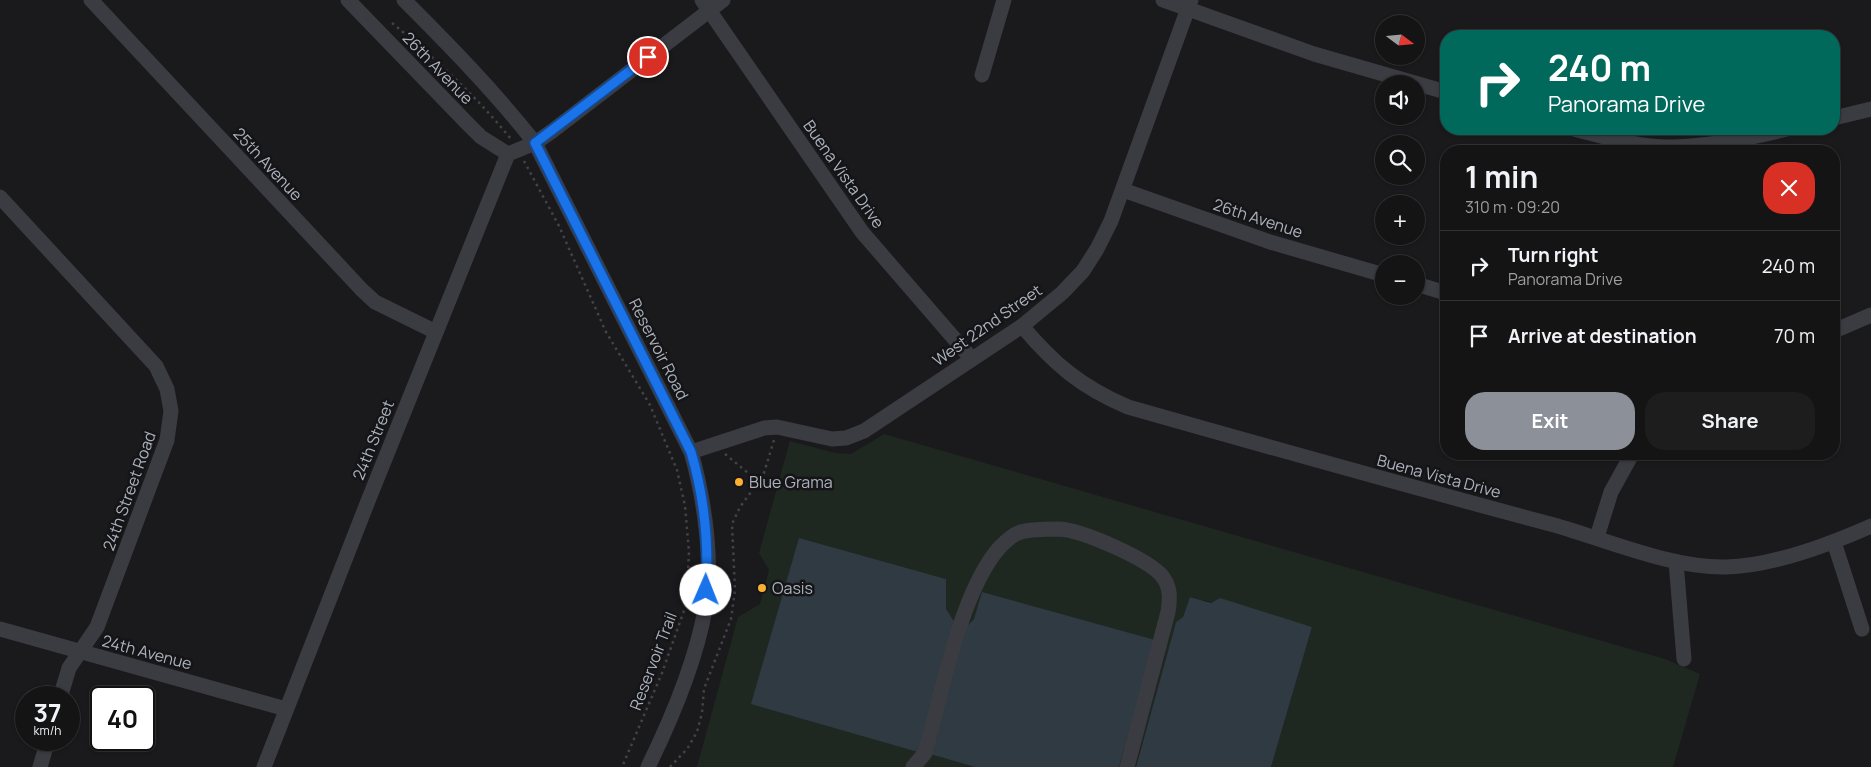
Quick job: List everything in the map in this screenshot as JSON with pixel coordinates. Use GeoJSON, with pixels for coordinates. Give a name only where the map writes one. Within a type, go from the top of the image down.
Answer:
{"type":"FeatureCollection","features":[{"type":"Feature","properties":{"kind":"street","name":"25th Avenue"},"geometry":{"type":"LineString","coordinates":[[91,0],[362,290],[375,302],[436,332]]}},
{"type":"Feature","properties":{"kind":"street","name":"26th Avenue"},"geometry":{"type":"LineString","coordinates":[[348,0],[482,137],[513,152]]}},
{"type":"Feature","properties":{"kind":"street","name":"Reservoir Road"},"geometry":{"type":"LineString","coordinates":[[404,0],[499,99],[535,143],[691,452],[699,480],[704,518],[707,572],[705,608],[694,655],[663,737],[648,767]]}},
{"type":"Feature","properties":{"kind":"street"},"geometry":{"type":"LineString","coordinates":[[513,152],[535,143],[706,4],[723,0]]}},
{"type":"Feature","properties":{"kind":"street"},"geometry":{"type":"LineString","coordinates":[[982,75],[1004,0]]}},
{"type":"Feature","properties":{"kind":"street"},"geometry":{"type":"LineString","coordinates":[[1163,0],[1189,4],[1314,54],[1440,90]]}},
{"type":"Feature","properties":{"kind":"street","name":"Buena Vista Drive"},"geometry":{"type":"LineString","coordinates":[[706,4],[862,232],[971,358]]}},
{"type":"Feature","properties":{"kind":"street","name":"West 22nd Street"},"geometry":{"type":"LineString","coordinates":[[691,452],[722,441],[777,427],[832,438],[846,438],[864,431],[971,358],[1022,326],[1062,293],[1082,271],[1097,249],[1123,190],[1189,4]]}},
{"type":"Feature","properties":{"kind":"street"},"geometry":{"type":"LineString","coordinates":[[1840,117],[1871,109]]}},
{"type":"Feature","properties":{"kind":"street"},"geometry":{"type":"LineString","coordinates":[[1600,135],[1652,145]]}},
{"type":"Feature","properties":{"kind":"street"},"geometry":{"type":"LineString","coordinates":[[1695,145],[1755,135]]}},
{"type":"Feature","properties":{"kind":"street","name":"24th Street"},"geometry":{"type":"LineString","coordinates":[[264,767],[436,332],[513,152]]}},
{"type":"Feature","properties":{"kind":"street","name":"26th Avenue"},"geometry":{"type":"LineString","coordinates":[[1123,190],[1270,242],[1375,272]]}},
{"type":"Feature","properties":{"kind":"street","name":"24th Street Road"},"geometry":{"type":"LineString","coordinates":[[0,197],[156,366],[166,388],[171,411],[167,440],[132,538],[97,627],[69,668],[64,686]]}},
{"type":"Feature","properties":{"kind":"street"},"geometry":{"type":"LineString","coordinates":[[1425,287],[1440,291]]}},
{"type":"Feature","properties":{"kind":"street"},"geometry":{"type":"LineString","coordinates":[[1840,328],[1871,315]]}},
{"type":"Feature","properties":{"kind":"street","name":"Buena Vista Drive"},"geometry":{"type":"LineString","coordinates":[[1022,326],[1040,347],[1071,377],[1102,396],[1128,407],[1346,470],[1597,537],[1676,562],[1725,567],[1755,565],[1834,542],[1871,526]]}},
{"type":"Feature","properties":{"kind":"street"},"geometry":{"type":"LineString","coordinates":[[1597,537],[1610,492],[1629,460]]}},
{"type":"Feature","properties":{"kind":"street"},"geometry":{"type":"LineString","coordinates":[[913,767],[925,753],[960,627],[976,585],[1000,547],[1020,532],[1061,529],[1098,540],[1140,559],[1162,576],[1170,593],[1168,612],[1127,767]]}},
{"type":"Feature","properties":{"kind":"street"},"geometry":{"type":"LineString","coordinates":[[1834,542],[1862,629]]}},
{"type":"Feature","properties":{"kind":"street"},"geometry":{"type":"LineString","coordinates":[[1676,562],[1684,659]]}},
{"type":"Feature","properties":{"kind":"street","name":"24th Avenue"},"geometry":{"type":"LineString","coordinates":[[0,629],[286,709]]}},
{"type":"Feature","properties":{"kind":"street"},"geometry":{"type":"LineString","coordinates":[[40,767],[45,751]]}},
{"type":"Feature","properties":{"kind":"path","name":"Reservoir Trail"},"geometry":{"type":"LineString","coordinates":[[389,20],[424,50],[486,109],[559,226],[606,332],[650,405],[676,470],[685,506],[689,552],[686,605],[666,662],[622,767]]}},
{"type":"Feature","properties":{"kind":"path"},"geometry":{"type":"LineString","coordinates":[[670,767],[687,749],[697,732],[702,713],[704,689],[731,619],[735,590],[732,524],[740,507],[759,482],[768,464],[777,427]]}},
{"type":"Feature","properties":{"kind":"path"},"geometry":{"type":"LineString","coordinates":[[722,441],[725,454],[759,482]]}},
{"type":"Feature","properties":{"kind":"shaded area"},"geometry":{"type":"Polygon","coordinates":[[[884,434],[1665,659],[1700,674],[1673,767],[1271,767],[1312,627],[1190,597],[1183,617],[1176,622],[1136,767],[1119,767],[1155,640],[974,619],[965,628],[931,754],[975,767],[697,767],[738,617],[760,604],[769,570],[759,553],[790,441],[835,453],[851,454],[884,434]],[[798,538],[946,609],[946,579],[798,538]]]}},
{"type":"Feature","properties":{"kind":"shaded area"},"geometry":{"type":"Polygon","coordinates":[[[799,538],[946,579],[946,609],[955,623],[918,752],[751,704],[799,538]]]}},
{"type":"Feature","properties":{"kind":"shaded area"},"geometry":{"type":"Polygon","coordinates":[[[982,592],[1155,640],[1119,767],[975,767],[930,754],[965,628],[974,619],[982,592]]]}},
{"type":"Feature","properties":{"kind":"shaded area"},"geometry":{"type":"Polygon","coordinates":[[[1190,597],[1211,603],[1220,598],[1312,627],[1271,767],[1136,767],[1176,622],[1183,617],[1190,597]]]}},
{"type":"Feature","properties":{"kind":"place","name":"Blue Grama"},"geometry":{"type":"Point","coordinates":[739,482]}},
{"type":"Feature","properties":{"kind":"place","name":"Oasis"},"geometry":{"type":"Point","coordinates":[762,588]}},
{"type":"Feature","properties":{"kind":"route"},"geometry":{"type":"LineString","coordinates":[[648,57],[535,143],[691,452],[699,480],[704,518],[706,590]]}}]}
